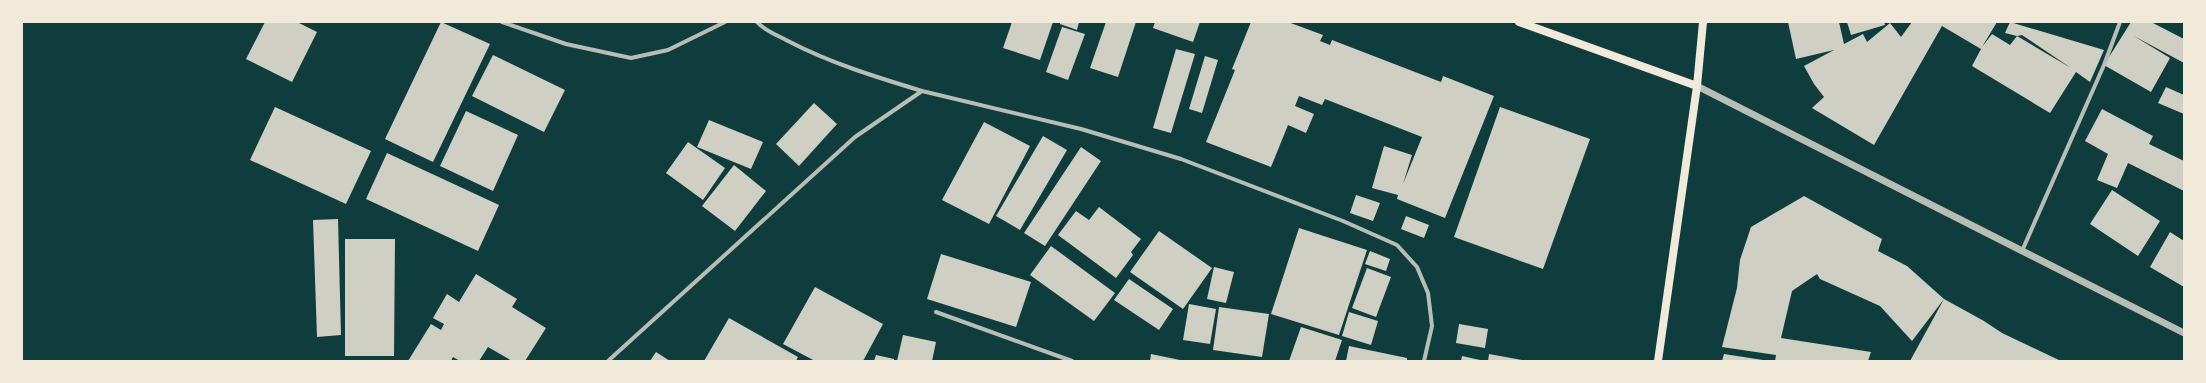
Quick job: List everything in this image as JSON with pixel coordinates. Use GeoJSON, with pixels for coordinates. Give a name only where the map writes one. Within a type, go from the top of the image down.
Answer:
{"type":"FeatureCollection","features":[{"type":"Feature","properties":{"kind":"main road"},"geometry":{"type":"LineString","coordinates":[[1518,22],[1697,86]]}},
{"type":"Feature","properties":{"kind":"main road"},"geometry":{"type":"LineString","coordinates":[[1658,361],[1697,86],[1703,22]]}},
{"type":"Feature","properties":{"kind":"street"},"geometry":{"type":"LineString","coordinates":[[502,22],[566,44],[631,58],[668,50],[725,22]]}},
{"type":"Feature","properties":{"kind":"street"},"geometry":{"type":"LineString","coordinates":[[757,22],[762,28],[833,61],[922,91],[1081,129],[1181,159],[1343,221],[1397,245],[1417,267],[1428,292],[1432,326],[1424,361]]}},
{"type":"Feature","properties":{"kind":"street"},"geometry":{"type":"LineString","coordinates":[[2022,251],[2104,65],[2120,22]]}},
{"type":"Feature","properties":{"kind":"street"},"geometry":{"type":"LineString","coordinates":[[1697,86],[2184,333]]}},
{"type":"Feature","properties":{"kind":"street"},"geometry":{"type":"LineString","coordinates":[[608,361],[784,200],[856,137],[922,91]]}},
{"type":"Feature","properties":{"kind":"street"},"geometry":{"type":"LineString","coordinates":[[936,312],[1072,361]]}},
{"type":"Feature","properties":{"kind":"building"},"geometry":{"type":"Polygon","coordinates":[[[265,22],[297,22],[317,32],[292,82],[246,59],[265,22]]]}},
{"type":"Feature","properties":{"kind":"building"},"geometry":{"type":"Polygon","coordinates":[[[441,22],[490,44],[433,162],[385,139],[441,22]]]}},
{"type":"Feature","properties":{"kind":"building"},"geometry":{"type":"Polygon","coordinates":[[[1012,22],[1053,22],[1040,60],[1003,48],[1012,22]]]}},
{"type":"Feature","properties":{"kind":"building"},"geometry":{"type":"Polygon","coordinates":[[[1060,22],[1079,22],[1077,30],[1060,24],[1060,22]]]}},
{"type":"Feature","properties":{"kind":"building"},"geometry":{"type":"Polygon","coordinates":[[[1106,22],[1136,22],[1118,77],[1090,68],[1106,22]]]}},
{"type":"Feature","properties":{"kind":"building"},"geometry":{"type":"Polygon","coordinates":[[[1155,22],[1200,22],[1193,42],[1153,28],[1155,22]]]}},
{"type":"Feature","properties":{"kind":"building"},"geometry":{"type":"Polygon","coordinates":[[[1251,22],[1288,22],[1323,35],[1320,41],[1330,45],[1332,40],[1441,82],[1443,76],[1494,96],[1445,218],[1397,199],[1398,195],[1372,188],[1384,146],[1412,155],[1403,184],[1422,137],[1325,99],[1322,105],[1299,96],[1295,106],[1314,114],[1306,133],[1288,125],[1271,167],[1206,142],[1235,70],[1232,69],[1251,22]]]}},
{"type":"Feature","properties":{"kind":"building"},"geometry":{"type":"Polygon","coordinates":[[[1788,22],[1839,22],[1844,44],[1863,34],[1867,42],[1890,23],[1901,37],[1912,22],[1997,22],[1982,47],[1992,34],[2010,45],[2017,36],[2005,33],[2010,22],[2104,50],[2090,82],[2076,72],[2050,113],[1972,66],[1981,49],[1942,26],[1874,145],[1812,108],[1824,97],[1814,84],[1804,66],[1834,50],[1796,59],[1788,22]],[[2022,35],[2017,36],[2071,68],[2022,35]]]}},
{"type":"Feature","properties":{"kind":"building"},"geometry":{"type":"Polygon","coordinates":[[[1847,22],[1884,22],[1885,25],[1851,35],[1847,22]]]}},
{"type":"Feature","properties":{"kind":"building"},"geometry":{"type":"Polygon","coordinates":[[[2131,22],[2151,22],[2184,39],[2184,63],[2134,36],[2170,58],[2151,92],[2104,65],[2131,22]]]}},
{"type":"Feature","properties":{"kind":"building"},"geometry":{"type":"Polygon","coordinates":[[[1062,27],[1085,34],[1068,80],[1046,72],[1062,27]]]}},
{"type":"Feature","properties":{"kind":"building"},"geometry":{"type":"Polygon","coordinates":[[[1176,49],[1195,54],[1171,133],[1153,128],[1176,49]]]}},
{"type":"Feature","properties":{"kind":"building"},"geometry":{"type":"Polygon","coordinates":[[[493,55],[565,90],[544,132],[472,96],[493,55]]]}},
{"type":"Feature","properties":{"kind":"building"},"geometry":{"type":"Polygon","coordinates":[[[1205,56],[1218,60],[1202,113],[1189,109],[1205,56]]]}},
{"type":"Feature","properties":{"kind":"building"},"geometry":{"type":"Polygon","coordinates":[[[2166,87],[2184,95],[2184,114],[2158,103],[2166,87]]]}},
{"type":"Feature","properties":{"kind":"building"},"geometry":{"type":"Polygon","coordinates":[[[814,103],[837,124],[799,166],[776,144],[814,103]]]}},
{"type":"Feature","properties":{"kind":"building"},"geometry":{"type":"Polygon","coordinates":[[[275,107],[371,151],[346,204],[250,160],[275,107]]]}},
{"type":"Feature","properties":{"kind":"building"},"geometry":{"type":"Polygon","coordinates":[[[1500,107],[1590,139],[1543,269],[1454,237],[1500,107]]]}},
{"type":"Feature","properties":{"kind":"building"},"geometry":{"type":"Polygon","coordinates":[[[2102,109],[2153,136],[2149,144],[2184,161],[2184,191],[2128,163],[2117,188],[2097,180],[2108,154],[2085,141],[2102,109]]]}},
{"type":"Feature","properties":{"kind":"building"},"geometry":{"type":"Polygon","coordinates":[[[466,111],[518,135],[493,191],[440,166],[466,111]]]}},
{"type":"Feature","properties":{"kind":"building"},"geometry":{"type":"Polygon","coordinates":[[[709,120],[763,142],[751,169],[697,147],[709,120]]]}},
{"type":"Feature","properties":{"kind":"building"},"geometry":{"type":"Polygon","coordinates":[[[984,122],[1030,146],[989,224],[942,200],[984,122]]]}},
{"type":"Feature","properties":{"kind":"building"},"geometry":{"type":"Polygon","coordinates":[[[1043,136],[1067,150],[1020,230],[996,216],[1043,136]]]}},
{"type":"Feature","properties":{"kind":"building"},"geometry":{"type":"Polygon","coordinates":[[[688,142],[725,168],[703,200],[666,173],[688,142]]]}},
{"type":"Feature","properties":{"kind":"building"},"geometry":{"type":"Polygon","coordinates":[[[1081,147],[1101,161],[1045,246],[1024,233],[1081,147]]]}},
{"type":"Feature","properties":{"kind":"building"},"geometry":{"type":"Polygon","coordinates":[[[387,153],[499,205],[478,251],[366,199],[387,153]]]}},
{"type":"Feature","properties":{"kind":"building"},"geometry":{"type":"Polygon","coordinates":[[[734,165],[766,191],[735,231],[702,206],[734,165]]]}},
{"type":"Feature","properties":{"kind":"building"},"geometry":{"type":"Polygon","coordinates":[[[2112,190],[2160,221],[2138,256],[2090,224],[2112,190]]]}},
{"type":"Feature","properties":{"kind":"building"},"geometry":{"type":"Polygon","coordinates":[[[1356,195],[1380,203],[1373,221],[1350,213],[1356,195]]]}},
{"type":"Feature","properties":{"kind":"building"},"geometry":{"type":"Polygon","coordinates":[[[1804,196],[1882,239],[1878,251],[1907,266],[1944,299],[1912,341],[1880,306],[1820,279],[1817,274],[1792,291],[1781,338],[1871,352],[1868,361],[1775,361],[1776,355],[1722,347],[1737,288],[1740,260],[1751,227],[1804,196]]]}},
{"type":"Feature","properties":{"kind":"building"},"geometry":{"type":"Polygon","coordinates":[[[1099,207],[1141,239],[1131,252],[1133,255],[1116,278],[1058,235],[1076,211],[1089,220],[1099,207]]]}},
{"type":"Feature","properties":{"kind":"building"},"geometry":{"type":"Polygon","coordinates":[[[1406,216],[1429,225],[1424,238],[1401,229],[1406,216]]]}},
{"type":"Feature","properties":{"kind":"building"},"geometry":{"type":"Polygon","coordinates":[[[338,219],[341,335],[317,337],[313,220],[338,219]]]}},
{"type":"Feature","properties":{"kind":"building"},"geometry":{"type":"Polygon","coordinates":[[[1299,228],[1367,250],[1339,335],[1271,314],[1299,228]]]}},
{"type":"Feature","properties":{"kind":"building"},"geometry":{"type":"Polygon","coordinates":[[[1159,231],[1212,268],[1183,309],[1130,272],[1159,231]]]}},
{"type":"Feature","properties":{"kind":"building"},"geometry":{"type":"Polygon","coordinates":[[[2170,232],[2184,241],[2184,287],[2150,267],[2170,232]]]}},
{"type":"Feature","properties":{"kind":"building"},"geometry":{"type":"Polygon","coordinates":[[[345,239],[395,239],[394,356],[345,356],[345,239]]]}},
{"type":"Feature","properties":{"kind":"building"},"geometry":{"type":"Polygon","coordinates":[[[1051,246],[1115,293],[1094,321],[1030,275],[1051,246]]]}},
{"type":"Feature","properties":{"kind":"building"},"geometry":{"type":"Polygon","coordinates":[[[1370,251],[1390,259],[1386,271],[1365,264],[1370,251]]]}},
{"type":"Feature","properties":{"kind":"building"},"geometry":{"type":"Polygon","coordinates":[[[941,254],[1031,282],[1016,327],[927,299],[941,254]]]}},
{"type":"Feature","properties":{"kind":"building"},"geometry":{"type":"Polygon","coordinates":[[[1214,267],[1234,272],[1226,303],[1207,299],[1214,267]]]}},
{"type":"Feature","properties":{"kind":"building"},"geometry":{"type":"Polygon","coordinates":[[[1367,268],[1391,277],[1376,317],[1352,308],[1367,268]]]}},
{"type":"Feature","properties":{"kind":"building"},"geometry":{"type":"Polygon","coordinates":[[[476,274],[517,299],[512,307],[546,328],[525,361],[512,361],[488,347],[479,361],[460,361],[453,357],[451,361],[408,361],[431,324],[441,330],[444,324],[433,318],[447,294],[459,302],[476,274]]]}},
{"type":"Feature","properties":{"kind":"building"},"geometry":{"type":"Polygon","coordinates":[[[1129,279],[1173,309],[1159,330],[1114,300],[1129,279]]]}},
{"type":"Feature","properties":{"kind":"building"},"geometry":{"type":"Polygon","coordinates":[[[815,287],[883,324],[863,361],[815,361],[783,344],[815,287]]]}},
{"type":"Feature","properties":{"kind":"building"},"geometry":{"type":"Polygon","coordinates":[[[1944,299],[1984,321],[2002,333],[2061,361],[1910,361],[1944,299]]]}},
{"type":"Feature","properties":{"kind":"building"},"geometry":{"type":"Polygon","coordinates":[[[1189,304],[1216,309],[1210,344],[1183,340],[1189,304]]]}},
{"type":"Feature","properties":{"kind":"building"},"geometry":{"type":"Polygon","coordinates":[[[1219,307],[1269,314],[1262,357],[1213,350],[1219,307]]]}},
{"type":"Feature","properties":{"kind":"building"},"geometry":{"type":"Polygon","coordinates":[[[1349,312],[1378,321],[1371,345],[1342,336],[1349,312]]]}},
{"type":"Feature","properties":{"kind":"building"},"geometry":{"type":"Polygon","coordinates":[[[729,318],[798,357],[796,361],[704,361],[729,318]]]}},
{"type":"Feature","properties":{"kind":"building"},"geometry":{"type":"Polygon","coordinates":[[[1459,324],[1488,329],[1485,348],[1456,343],[1459,324]]]}},
{"type":"Feature","properties":{"kind":"building"},"geometry":{"type":"Polygon","coordinates":[[[1301,327],[1342,340],[1335,361],[1289,361],[1301,327]]]}},
{"type":"Feature","properties":{"kind":"building"},"geometry":{"type":"Polygon","coordinates":[[[903,335],[936,342],[932,361],[897,361],[903,335]]]}},
{"type":"Feature","properties":{"kind":"building"},"geometry":{"type":"Polygon","coordinates":[[[1349,346],[1407,358],[1407,361],[1346,361],[1349,346]]]}},
{"type":"Feature","properties":{"kind":"building"},"geometry":{"type":"Polygon","coordinates":[[[656,352],[670,361],[650,361],[656,352]]]}},
{"type":"Feature","properties":{"kind":"building"},"geometry":{"type":"Polygon","coordinates":[[[1151,354],[1180,360],[1180,361],[1150,361],[1151,354]]]}},
{"type":"Feature","properties":{"kind":"building"},"geometry":{"type":"Polygon","coordinates":[[[1489,354],[1522,360],[1488,361],[1489,354]]]}},
{"type":"Feature","properties":{"kind":"building"},"geometry":{"type":"Polygon","coordinates":[[[1724,354],[1763,360],[1763,361],[1722,361],[1724,354]]]}},
{"type":"Feature","properties":{"kind":"building"},"geometry":{"type":"Polygon","coordinates":[[[876,355],[894,359],[894,361],[874,361],[876,355]]]}},
{"type":"Feature","properties":{"kind":"building"},"geometry":{"type":"Polygon","coordinates":[[[1462,356],[1480,360],[1480,361],[1461,361],[1462,356]]]}}]}
